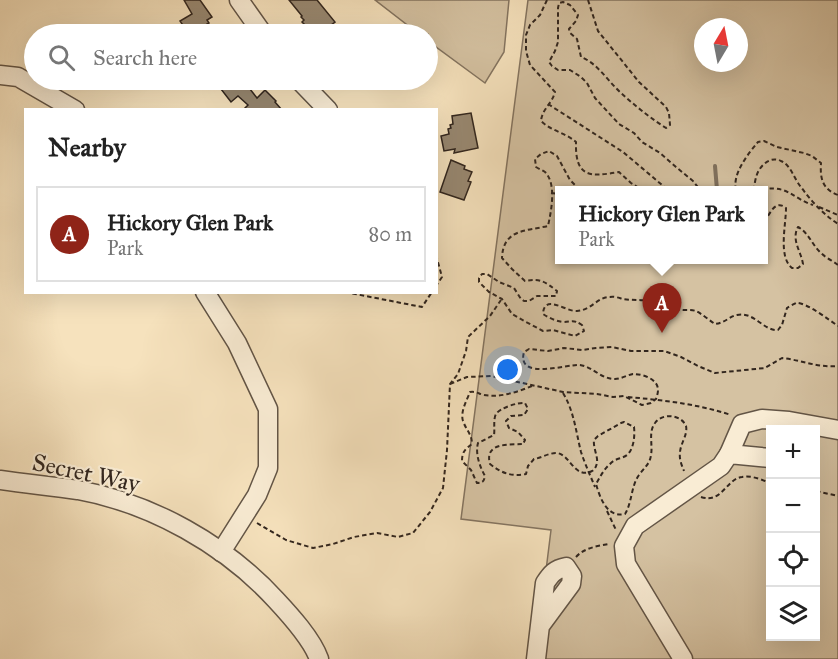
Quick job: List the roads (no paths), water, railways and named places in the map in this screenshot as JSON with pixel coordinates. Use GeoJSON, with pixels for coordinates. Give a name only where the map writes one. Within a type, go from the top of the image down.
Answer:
{"type":"FeatureCollection","features":[{"type":"Feature","properties":{"kind":"street"},"geometry":{"type":"LineString","coordinates":[[239,0],[256,24]]}},
{"type":"Feature","properties":{"kind":"street"},"geometry":{"type":"LineString","coordinates":[[0,75],[18,77],[24,80]]}},
{"type":"Feature","properties":{"kind":"street"},"geometry":{"type":"LineString","coordinates":[[40,90],[72,108]]}},
{"type":"Feature","properties":{"kind":"street"},"geometry":{"type":"LineString","coordinates":[[309,90],[326,108]]}},
{"type":"Feature","properties":{"kind":"street"},"geometry":{"type":"LineString","coordinates":[[206,294],[237,343],[268,409],[268,468],[257,495],[221,552]]}},
{"type":"Feature","properties":{"kind":"street"},"geometry":{"type":"LineString","coordinates":[[683,659],[626,564],[624,546],[635,526],[721,466],[742,424],[762,419],[789,421],[838,430]]}},
{"type":"Feature","properties":{"kind":"street"},"geometry":{"type":"LineString","coordinates":[[729,454],[766,458]]}},
{"type":"Feature","properties":{"kind":"street","name":"Secret Way"},"geometry":{"type":"LineString","coordinates":[[0,480],[78,490],[126,503],[151,512],[205,540],[261,584],[291,616],[319,659]]}},
{"type":"Feature","properties":{"kind":"street"},"geometry":{"type":"LineString","coordinates":[[536,659],[540,626],[571,584],[572,576],[566,567]]}},
{"type":"Feature","properties":{"kind":"waterway"},"geometry":{"type":"LineString","coordinates":[[715,166],[717,186]]}},
{"type":"Feature","properties":{"kind":"place","name":"Hickory Glen Park"},"geometry":{"type":"Point","coordinates":[662,333]}}]}
